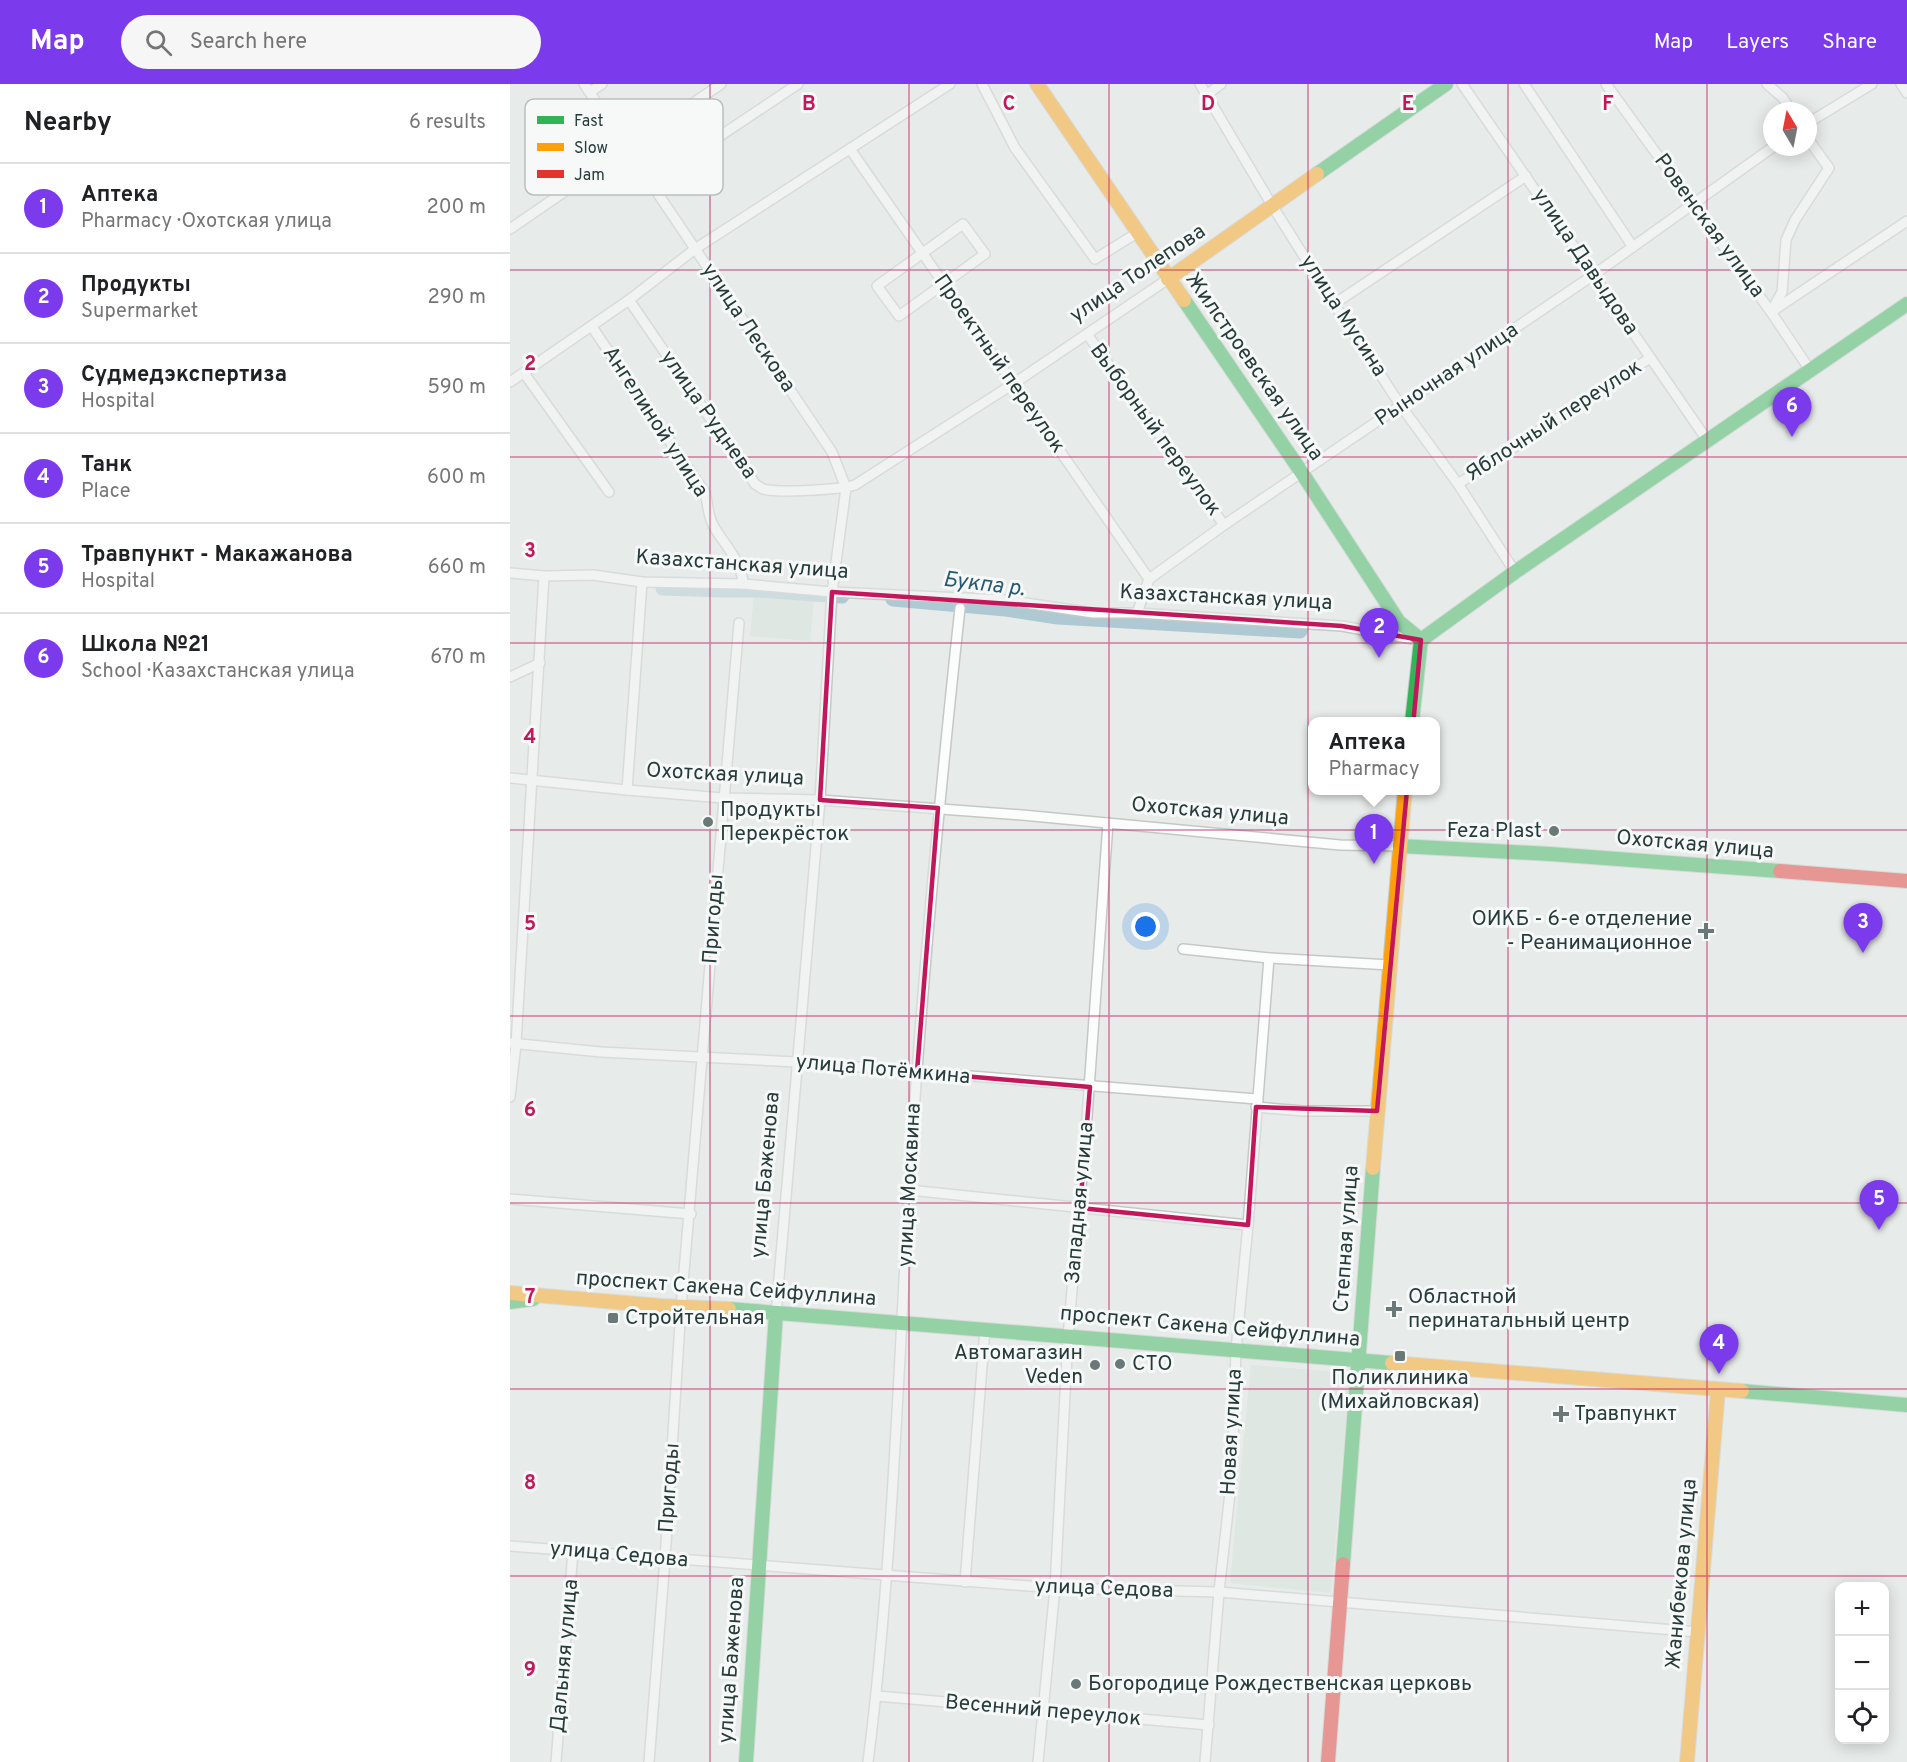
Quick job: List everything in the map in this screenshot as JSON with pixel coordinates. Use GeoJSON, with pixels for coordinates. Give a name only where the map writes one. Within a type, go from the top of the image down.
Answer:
{"type":"FeatureCollection","features":[{"type":"Feature","properties":{"kind":"main road","name":"Жилстроевская улица"},"geometry":{"type":"LineString","coordinates":[[1037,84],[1302,473],[1399,622],[1421,640]]}},
{"type":"Feature","properties":{"kind":"main road","name":"улица Толепова"},"geometry":{"type":"LineString","coordinates":[[1168,279],[1446,84]]}},
{"type":"Feature","properties":{"kind":"main road"},"geometry":{"type":"LineString","coordinates":[[1413,717],[1421,640],[1515,572],[1907,304]]}},
{"type":"Feature","properties":{"kind":"main road","name":"Степная улица"},"geometry":{"type":"LineString","coordinates":[[1328,1762],[1377,1111],[1405,795]]}},
{"type":"Feature","properties":{"kind":"main road","name":"Охотская улица"},"geometry":{"type":"LineString","coordinates":[[1400,846],[1551,854],[1736,870],[1907,881]]}},
{"type":"Feature","properties":{"kind":"main road"},"geometry":{"type":"LineString","coordinates":[[510,1287],[550,1297]]}},
{"type":"Feature","properties":{"kind":"main road","name":"проспект Сакена Сейфуллина"},"geometry":{"type":"LineString","coordinates":[[510,1293],[902,1322],[1907,1405]]}},
{"type":"Feature","properties":{"kind":"main road"},"geometry":{"type":"LineString","coordinates":[[510,1302],[550,1297]]}},
{"type":"Feature","properties":{"kind":"main road","name":"улица Баженова"},"geometry":{"type":"LineString","coordinates":[[746,1762],[776,1313]]}},
{"type":"Feature","properties":{"kind":"main road","name":"Жанибекова улица"},"geometry":{"type":"LineString","coordinates":[[1688,1762],[1718,1390]]}},
{"type":"Feature","properties":{"kind":"street"},"geometry":{"type":"LineString","coordinates":[[587,88],[603,84]]}},
{"type":"Feature","properties":{"kind":"street"},"geometry":{"type":"LineString","coordinates":[[699,99],[721,84]]}},
{"type":"Feature","properties":{"kind":"street"},"geometry":{"type":"LineString","coordinates":[[723,134],[798,84]]}},
{"type":"Feature","properties":{"kind":"street"},"geometry":{"type":"LineString","coordinates":[[510,382],[592,327],[695,249],[950,84]]}},
{"type":"Feature","properties":{"kind":"street"},"geometry":{"type":"LineString","coordinates":[[982,84],[1015,148],[1095,259],[1137,233]]}},
{"type":"Feature","properties":{"kind":"street","name":"улица Мусина"},"geometry":{"type":"LineString","coordinates":[[1200,84],[1334,304],[1401,406],[1458,484],[1515,572]]}},
{"type":"Feature","properties":{"kind":"street"},"geometry":{"type":"LineString","coordinates":[[1208,94],[1221,84]]}},
{"type":"Feature","properties":{"kind":"street","name":"улица Давыдова"},"geometry":{"type":"LineString","coordinates":[[1462,84],[1707,440]]}},
{"type":"Feature","properties":{"kind":"street"},"geometry":{"type":"LineString","coordinates":[[1524,84],[1633,247]]}},
{"type":"Feature","properties":{"kind":"street","name":"Ровенская улица"},"geometry":{"type":"LineString","coordinates":[[1606,84],[1771,312],[1810,370]]}},
{"type":"Feature","properties":{"kind":"street"},"geometry":{"type":"LineString","coordinates":[[1767,84],[1785,102]]}},
{"type":"Feature","properties":{"kind":"street"},"geometry":{"type":"LineString","coordinates":[[1817,118],[1872,84]]}},
{"type":"Feature","properties":{"kind":"street"},"geometry":{"type":"LineString","coordinates":[[1901,84],[1907,93]]}},
{"type":"Feature","properties":{"kind":"street","name":"Проектный переулок"},"geometry":{"type":"LineString","coordinates":[[850,149],[1149,579]]}},
{"type":"Feature","properties":{"kind":"street"},"geometry":{"type":"LineString","coordinates":[[1771,312],[1782,292],[1786,240],[1828,168],[1817,152]]}},
{"type":"Feature","properties":{"kind":"street","name":"Рыночная улица"},"geometry":{"type":"LineString","coordinates":[[1149,579],[1224,525],[1592,276],[1763,154]]}},
{"type":"Feature","properties":{"kind":"street"},"geometry":{"type":"LineString","coordinates":[[1334,304],[1526,176]]}},
{"type":"Feature","properties":{"kind":"street"},"geometry":{"type":"LineString","coordinates":[[510,230],[559,195]]}},
{"type":"Feature","properties":{"kind":"street","name":"улица Лескова"},"geometry":{"type":"LineString","coordinates":[[660,195],[832,452],[846,488],[832,592]]}},
{"type":"Feature","properties":{"kind":"street"},"geometry":{"type":"LineString","coordinates":[[1771,312],[1907,220]]}},
{"type":"Feature","properties":{"kind":"street"},"geometry":{"type":"LineString","coordinates":[[963,224],[985,254],[943,285],[899,316],[877,286],[963,224]]}},
{"type":"Feature","properties":{"kind":"street","name":"улица Толепова"},"geometry":{"type":"LineString","coordinates":[[846,488],[855,485],[1013,384],[1168,279]]}},
{"type":"Feature","properties":{"kind":"street","name":"улица Руднева"},"geometry":{"type":"LineString","coordinates":[[629,300],[755,484],[762,489],[846,488]]}},
{"type":"Feature","properties":{"kind":"street","name":"Ангелиной улица"},"geometry":{"type":"LineString","coordinates":[[592,327],[705,493],[712,524],[736,560],[742,573],[743,584]]}},
{"type":"Feature","properties":{"kind":"street","name":"Выборный переулок"},"geometry":{"type":"LineString","coordinates":[[1087,334],[1224,525]]}},
{"type":"Feature","properties":{"kind":"street","name":"Яблочный переулок"},"geometry":{"type":"LineString","coordinates":[[1458,484],[1650,358]]}},
{"type":"Feature","properties":{"kind":"street"},"geometry":{"type":"LineString","coordinates":[[524,373],[609,492]]}},
{"type":"Feature","properties":{"kind":"street","name":"Казахстанская улица"},"geometry":{"type":"LineString","coordinates":[[510,573],[544,576],[593,575],[642,582],[743,584],[832,592],[994,600],[1093,613],[1137,613],[1342,626],[1421,640]]}},
{"type":"Feature","properties":{"kind":"street"},"geometry":{"type":"LineString","coordinates":[[510,1097],[544,576]]}},
{"type":"Feature","properties":{"kind":"street"},"geometry":{"type":"LineString","coordinates":[[1137,613],[1149,579]]}},
{"type":"Feature","properties":{"kind":"street"},"geometry":{"type":"LineString","coordinates":[[627,790],[642,582]]}},
{"type":"Feature","properties":{"kind":"street","name":"улица Баженова"},"geometry":{"type":"LineString","coordinates":[[776,1313],[820,800],[832,592]]}},
{"type":"Feature","properties":{"kind":"street","name":"улица Москвина"},"geometry":{"type":"LineString","coordinates":[[868,1762],[877,1696],[886,1575],[917,1072],[938,808],[960,608]]}},
{"type":"Feature","properties":{"kind":"street","name":"Пригоды"},"geometry":{"type":"LineString","coordinates":[[649,1762],[681,1307],[739,623]]}},
{"type":"Feature","properties":{"kind":"street"},"geometry":{"type":"LineString","coordinates":[[510,677],[540,663]]}},
{"type":"Feature","properties":{"kind":"street","name":"Охотская улица"},"geometry":{"type":"LineString","coordinates":[[510,778],[723,798],[820,800],[938,808],[1340,845],[1400,846]]}},
{"type":"Feature","properties":{"kind":"street","name":"Западная улица"},"geometry":{"type":"LineString","coordinates":[[1038,1762],[1055,1588],[1068,1336],[1090,1087],[1108,823]]}},
{"type":"Feature","properties":{"kind":"street"},"geometry":{"type":"LineString","coordinates":[[1183,949],[1269,958],[1390,965]]}},
{"type":"Feature","properties":{"kind":"street","name":"Новая улица"},"geometry":{"type":"LineString","coordinates":[[1205,1762],[1219,1592],[1232,1475],[1236,1350],[1269,958]]}},
{"type":"Feature","properties":{"kind":"street","name":"улица Потёмкина"},"geometry":{"type":"LineString","coordinates":[[513,1043],[601,1053],[796,1062],[917,1072],[1256,1103],[1303,1111],[1377,1111]]}},
{"type":"Feature","properties":{"kind":"street"},"geometry":{"type":"LineString","coordinates":[[909,1190],[1248,1225]]}},
{"type":"Feature","properties":{"kind":"street"},"geometry":{"type":"LineString","coordinates":[[510,1199],[690,1214]]}},
{"type":"Feature","properties":{"kind":"street"},"geometry":{"type":"LineString","coordinates":[[965,1582],[985,1329]]}},
{"type":"Feature","properties":{"kind":"street","name":"улица Седова"},"geometry":{"type":"LineString","coordinates":[[510,1546],[1055,1588],[1219,1592],[1698,1632]]}},
{"type":"Feature","properties":{"kind":"street","name":"Дальняя улица"},"geometry":{"type":"LineString","coordinates":[[556,1762],[573,1551]]}},
{"type":"Feature","properties":{"kind":"street","name":"Весенний переулок"},"geometry":{"type":"LineString","coordinates":[[877,1696],[1209,1725]]}},
{"type":"Feature","properties":{"kind":"highlighted area"},"geometry":{"type":"Polygon","coordinates":[[[832,592],[1342,626],[1421,640],[1377,1111],[1256,1107],[1248,1225],[1080,1208],[1090,1087],[917,1072],[938,808],[820,800],[832,592]]]}},
{"type":"Feature","properties":{"kind":"shaded area"},"geometry":{"type":"Polygon","coordinates":[[[754,596],[814,601],[810,641],[750,636],[754,596]]]}},
{"type":"Feature","properties":{"kind":"shaded area"},"geometry":{"type":"Polygon","coordinates":[[[1251,1365],[1350,1373],[1331,1593],[1230,1583],[1251,1365]]]}},
{"type":"Feature","properties":{"kind":"waterway","name":"Букпа р."},"geometry":{"type":"LineString","coordinates":[[663,588],[758,590],[842,596]]}},
{"type":"Feature","properties":{"kind":"waterway","name":"Букпа р."},"geometry":{"type":"LineString","coordinates":[[893,599],[1006,609],[1058,617],[1300,631]]}},
{"type":"Feature","properties":{"kind":"traffic: fast"},"geometry":{"type":"LineString","coordinates":[[1317,174],[1446,84]]}},
{"type":"Feature","properties":{"kind":"traffic: fast"},"geometry":{"type":"LineString","coordinates":[[1184,300],[1302,473],[1399,622],[1421,640]]}},
{"type":"Feature","properties":{"kind":"traffic: fast"},"geometry":{"type":"LineString","coordinates":[[1421,640],[1515,572],[1907,304]]}},
{"type":"Feature","properties":{"kind":"traffic: fast"},"geometry":{"type":"LineString","coordinates":[[1413,717],[1421,640]]}},
{"type":"Feature","properties":{"kind":"traffic: fast"},"geometry":{"type":"LineString","coordinates":[[1400,846],[1550,854],[1780,871]]}},
{"type":"Feature","properties":{"kind":"traffic: fast"},"geometry":{"type":"LineString","coordinates":[[1343,1564],[1373,1168]]}},
{"type":"Feature","properties":{"kind":"traffic: fast"},"geometry":{"type":"LineString","coordinates":[[510,1302],[533,1299]]}},
{"type":"Feature","properties":{"kind":"traffic: fast"},"geometry":{"type":"LineString","coordinates":[[729,1309],[1392,1363]]}},
{"type":"Feature","properties":{"kind":"traffic: fast"},"geometry":{"type":"LineString","coordinates":[[746,1762],[776,1313]]}},
{"type":"Feature","properties":{"kind":"traffic: fast"},"geometry":{"type":"LineString","coordinates":[[1742,1391],[1907,1405]]}},
{"type":"Feature","properties":{"kind":"traffic: slow"},"geometry":{"type":"LineString","coordinates":[[1037,84],[1184,300]]}},
{"type":"Feature","properties":{"kind":"traffic: slow"},"geometry":{"type":"LineString","coordinates":[[1168,279],[1317,174]]}},
{"type":"Feature","properties":{"kind":"traffic: slow"},"geometry":{"type":"LineString","coordinates":[[1373,1168],[1405,795]]}},
{"type":"Feature","properties":{"kind":"traffic: slow"},"geometry":{"type":"LineString","coordinates":[[510,1293],[662,1306],[729,1309]]}},
{"type":"Feature","properties":{"kind":"traffic: slow"},"geometry":{"type":"LineString","coordinates":[[1392,1363],[1742,1391]]}},
{"type":"Feature","properties":{"kind":"traffic: slow"},"geometry":{"type":"LineString","coordinates":[[1687,1762],[1718,1390]]}},
{"type":"Feature","properties":{"kind":"traffic: jam"},"geometry":{"type":"LineString","coordinates":[[1780,871],[1907,881]]}},
{"type":"Feature","properties":{"kind":"traffic: jam"},"geometry":{"type":"LineString","coordinates":[[1328,1762],[1343,1564]]}},
{"type":"Feature","properties":{"kind":"place","name":"Школа №21"},"geometry":{"type":"Point","coordinates":[1792,437]}},
{"type":"Feature","properties":{"kind":"place","name":"Продукты"},"geometry":{"type":"Point","coordinates":[1379,658]}},
{"type":"Feature","properties":{"kind":"place","name":"Продукты Перекрёсток"},"geometry":{"type":"Point","coordinates":[708,822]}},
{"type":"Feature","properties":{"kind":"place","name":"Feza Plast"},"geometry":{"type":"Point","coordinates":[1554,831]}},
{"type":"Feature","properties":{"kind":"place","name":"Аптека"},"geometry":{"type":"Point","coordinates":[1374,864]}},
{"type":"Feature","properties":{"kind":"place","name":"ОИКБ - 6-е отделение - Реанимационное"},"geometry":{"type":"Point","coordinates":[1706,931]}},
{"type":"Feature","properties":{"kind":"place","name":"Судмедэкспертиза"},"geometry":{"type":"Point","coordinates":[1863,953]}},
{"type":"Feature","properties":{"kind":"place","name":"Травпункт - Макажанова"},"geometry":{"type":"Point","coordinates":[1879,1230]}},
{"type":"Feature","properties":{"kind":"place","name":"Областной перинатальный центр"},"geometry":{"type":"Point","coordinates":[1394,1309]}},
{"type":"Feature","properties":{"kind":"place","name":"Стройтельная"},"geometry":{"type":"Point","coordinates":[613,1318]}},
{"type":"Feature","properties":{"kind":"place","name":"Поликлиника (Михайловская)"},"geometry":{"type":"Point","coordinates":[1400,1356]}},
{"type":"Feature","properties":{"kind":"place","name":"СТО"},"geometry":{"type":"Point","coordinates":[1120,1364]}},
{"type":"Feature","properties":{"kind":"place","name":"Автомагазин Veden"},"geometry":{"type":"Point","coordinates":[1095,1365]}},
{"type":"Feature","properties":{"kind":"place","name":"Танк"},"geometry":{"type":"Point","coordinates":[1719,1374]}},
{"type":"Feature","properties":{"kind":"place","name":"Травпункт"},"geometry":{"type":"Point","coordinates":[1561,1414]}},
{"type":"Feature","properties":{"kind":"place","name":"Богородице Рождественская церковь"},"geometry":{"type":"Point","coordinates":[1076,1684]}}]}
